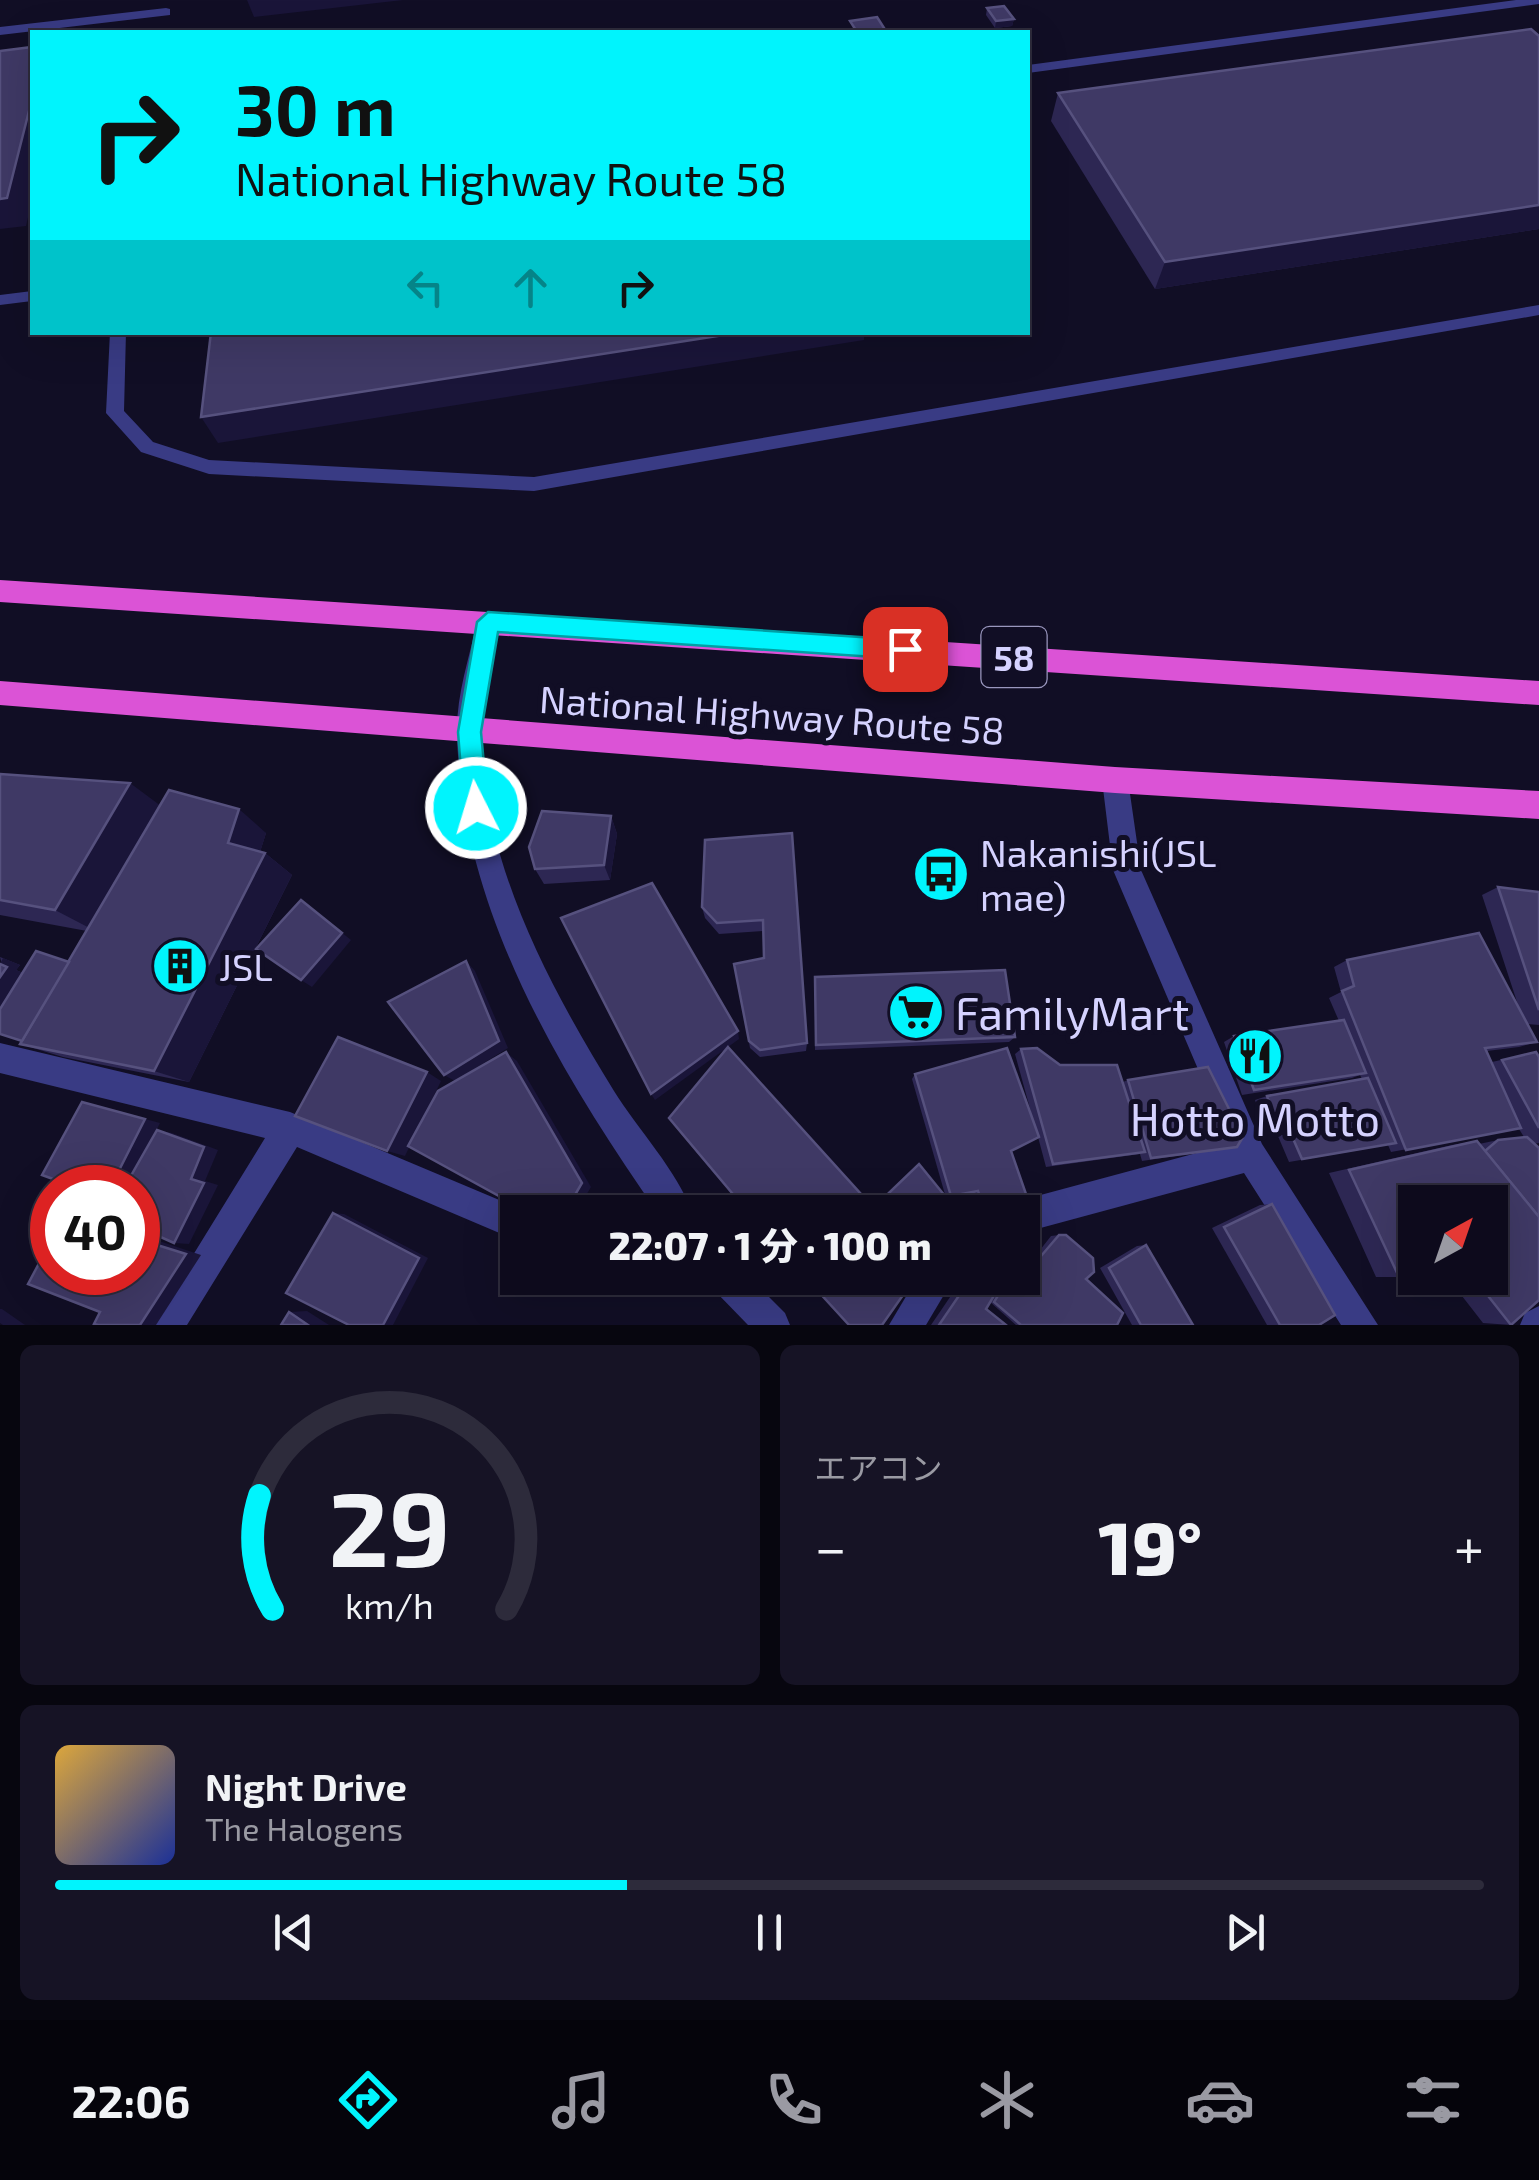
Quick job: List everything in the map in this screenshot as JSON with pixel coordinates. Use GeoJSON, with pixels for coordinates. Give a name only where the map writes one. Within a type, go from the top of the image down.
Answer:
{"type":"FeatureCollection","features":[{"type":"Feature","properties":{"kind":"highway","name":"National Highway Route 58"},"geometry":{"type":"LineString","coordinates":[[0,591],[1539,693]]}},
{"type":"Feature","properties":{"kind":"highway","name":"National Highway Route 58"},"geometry":{"type":"LineString","coordinates":[[0,693],[1115,780],[1539,805]]}},
{"type":"Feature","properties":{"kind":"street"},"geometry":{"type":"LineString","coordinates":[[488,622],[470,732],[476,808],[486,858],[551,1014],[622,1137],[664,1195]]}},
{"type":"Feature","properties":{"kind":"street"},"geometry":{"type":"LineString","coordinates":[[1115,780],[1127,870],[1251,1155],[1361,1325]]}},
{"type":"Feature","properties":{"kind":"street"},"geometry":{"type":"LineString","coordinates":[[0,1058],[290,1128],[500,1217]]}},
{"type":"Feature","properties":{"kind":"street"},"geometry":{"type":"LineString","coordinates":[[167,1325],[290,1128]]}},
{"type":"Feature","properties":{"kind":"street"},"geometry":{"type":"LineString","coordinates":[[1040,1212],[1251,1155]]}},
{"type":"Feature","properties":{"kind":"street"},"geometry":{"type":"LineString","coordinates":[[743,1295],[773,1325]]}},
{"type":"Feature","properties":{"kind":"street"},"geometry":{"type":"LineString","coordinates":[[906,1325],[926,1295]]}},
{"type":"Feature","properties":{"kind":"lane"},"geometry":{"type":"LineString","coordinates":[[1030,69],[1536,2]]}},
{"type":"Feature","properties":{"kind":"lane"},"geometry":{"type":"LineString","coordinates":[[0,31],[167,6]]}},
{"type":"Feature","properties":{"kind":"lane"},"geometry":{"type":"LineString","coordinates":[[0,300],[30,296]]}},
{"type":"Feature","properties":{"kind":"lane"},"geometry":{"type":"LineString","coordinates":[[118,335],[115,413],[148,447],[210,467],[534,484],[1539,310]]}},
{"type":"Feature","properties":{"kind":"building"},"geometry":{"type":"Polygon","coordinates":[[[1004,6],[1014,19],[996,21],[987,8],[1004,6]]]}},
{"type":"Feature","properties":{"kind":"building"},"geometry":{"type":"Polygon","coordinates":[[[877,17],[885,30],[856,30],[850,21],[877,17]]]}},
{"type":"Feature","properties":{"kind":"building"},"geometry":{"type":"Polygon","coordinates":[[[1531,29],[1539,36],[1539,205],[1165,262],[1058,93],[1531,29]]]}},
{"type":"Feature","properties":{"kind":"building"},"geometry":{"type":"Polygon","coordinates":[[[30,47],[30,107],[7,198],[0,199],[0,51],[30,47]]]}},
{"type":"Feature","properties":{"kind":"building"},"geometry":{"type":"Polygon","coordinates":[[[211,335],[724,335],[201,417],[211,335]]]}},
{"type":"Feature","properties":{"kind":"building"},"geometry":{"type":"Polygon","coordinates":[[[0,774],[130,783],[55,910],[0,900],[0,774]]]}},
{"type":"Feature","properties":{"kind":"building","name":"JSL"},"geometry":{"type":"Polygon","coordinates":[[[169,790],[239,809],[228,843],[265,853],[154,1071],[20,1044],[169,790]]]}},
{"type":"Feature","properties":{"kind":"building"},"geometry":{"type":"Polygon","coordinates":[[[542,811],[611,816],[604,865],[535,869],[529,847],[542,811]]]}},
{"type":"Feature","properties":{"kind":"building"},"geometry":{"type":"Polygon","coordinates":[[[792,833],[807,1043],[760,1050],[749,1041],[734,964],[764,958],[763,920],[717,923],[702,907],[705,840],[792,833]]]}},
{"type":"Feature","properties":{"kind":"building"},"geometry":{"type":"Polygon","coordinates":[[[652,883],[738,1031],[651,1094],[561,918],[652,883]]]}},
{"type":"Feature","properties":{"kind":"building"},"geometry":{"type":"Polygon","coordinates":[[[1498,887],[1539,892],[1539,1010],[1498,887]]]}},
{"type":"Feature","properties":{"kind":"building"},"geometry":{"type":"Polygon","coordinates":[[[301,900],[342,933],[301,980],[256,949],[301,900]]]}},
{"type":"Feature","properties":{"kind":"building"},"geometry":{"type":"Polygon","coordinates":[[[1479,933],[1537,1042],[1485,1048],[1521,1128],[1406,1150],[1342,991],[1354,986],[1347,960],[1479,933]]]}},
{"type":"Feature","properties":{"kind":"building"},"geometry":{"type":"Polygon","coordinates":[[[36,951],[69,962],[22,1041],[0,1034],[0,1009],[36,951]]]}},
{"type":"Feature","properties":{"kind":"building"},"geometry":{"type":"Polygon","coordinates":[[[466,961],[499,1041],[444,1075],[388,1002],[466,961]]]}},
{"type":"Feature","properties":{"kind":"building"},"geometry":{"type":"Polygon","coordinates":[[[1005,970],[1015,1037],[816,1045],[815,977],[1005,970]]]}},
{"type":"Feature","properties":{"kind":"building"},"geometry":{"type":"Polygon","coordinates":[[[1344,1020],[1366,1073],[1254,1090],[1234,1036],[1344,1020]]]}},
{"type":"Feature","properties":{"kind":"building"},"geometry":{"type":"Polygon","coordinates":[[[338,1037],[427,1072],[387,1151],[295,1116],[338,1037]]]}},
{"type":"Feature","properties":{"kind":"building"},"geometry":{"type":"Polygon","coordinates":[[[728,1047],[860,1193],[734,1195],[669,1118],[728,1047]]]}},
{"type":"Feature","properties":{"kind":"building"},"geometry":{"type":"Polygon","coordinates":[[[1007,1048],[1039,1137],[1011,1151],[1026,1194],[979,1195],[978,1191],[951,1195],[915,1074],[1007,1048]]]}},
{"type":"Feature","properties":{"kind":"building"},"geometry":{"type":"Polygon","coordinates":[[[1037,1048],[1060,1065],[1117,1065],[1145,1152],[1053,1164],[1021,1049],[1037,1048]]]}},
{"type":"Feature","properties":{"kind":"building"},"geometry":{"type":"Polygon","coordinates":[[[506,1052],[582,1183],[575,1195],[500,1197],[408,1146],[438,1091],[506,1052]]]}},
{"type":"Feature","properties":{"kind":"building"},"geometry":{"type":"Polygon","coordinates":[[[1536,1052],[1539,1057],[1539,1128],[1502,1060],[1536,1052]]]}},
{"type":"Feature","properties":{"kind":"building"},"geometry":{"type":"Polygon","coordinates":[[[1208,1067],[1243,1137],[1237,1147],[1151,1158],[1128,1080],[1208,1067]]]}},
{"type":"Feature","properties":{"kind":"building"},"geometry":{"type":"Polygon","coordinates":[[[1368,1078],[1396,1143],[1302,1159],[1284,1118],[1274,1117],[1267,1096],[1368,1078]]]}},
{"type":"Feature","properties":{"kind":"building"},"geometry":{"type":"Polygon","coordinates":[[[82,1102],[145,1119],[122,1165],[47,1165],[82,1102]]]}},
{"type":"Feature","properties":{"kind":"building"},"geometry":{"type":"Polygon","coordinates":[[[157,1130],[204,1147],[191,1179],[204,1183],[174,1243],[160,1237],[160,1165],[137,1165],[157,1130]]]}},
{"type":"Feature","properties":{"kind":"building"},"geometry":{"type":"Polygon","coordinates":[[[1527,1137],[1539,1148],[1539,1217],[1485,1151],[1498,1140],[1527,1137]]]}},
{"type":"Feature","properties":{"kind":"building"},"geometry":{"type":"Polygon","coordinates":[[[1477,1141],[1539,1217],[1539,1300],[1511,1325],[1487,1295],[1508,1295],[1508,1185],[1398,1185],[1398,1275],[1349,1170],[1477,1141]]]}},
{"type":"Feature","properties":{"kind":"building"},"geometry":{"type":"Polygon","coordinates":[[[919,1164],[944,1195],[887,1195],[919,1164]]]}},
{"type":"Feature","properties":{"kind":"building"},"geometry":{"type":"Polygon","coordinates":[[[1272,1204],[1335,1315],[1319,1325],[1280,1325],[1224,1227],[1272,1204]]]}},
{"type":"Feature","properties":{"kind":"building"},"geometry":{"type":"Polygon","coordinates":[[[333,1213],[419,1258],[383,1325],[349,1325],[286,1293],[333,1213]]]}},
{"type":"Feature","properties":{"kind":"building"},"geometry":{"type":"Polygon","coordinates":[[[1059,1235],[1066,1235],[1093,1258],[1094,1272],[1086,1279],[1123,1313],[1117,1325],[1021,1325],[994,1302],[998,1295],[1040,1295],[1040,1257],[1059,1235]]]}},
{"type":"Feature","properties":{"kind":"building"},"geometry":{"type":"Polygon","coordinates":[[[1146,1245],[1193,1325],[1141,1325],[1109,1268],[1146,1245]]]}},
{"type":"Feature","properties":{"kind":"building"},"geometry":{"type":"Polygon","coordinates":[[[160,1246],[186,1254],[160,1294],[160,1246]]]}},
{"type":"Feature","properties":{"kind":"building"},"geometry":{"type":"Polygon","coordinates":[[[56,1295],[159,1295],[140,1325],[94,1324],[100,1312],[56,1295]]]}},
{"type":"Feature","properties":{"kind":"building"},"geometry":{"type":"Polygon","coordinates":[[[822,1295],[903,1295],[882,1325],[849,1325],[822,1295]]]}},
{"type":"Feature","properties":{"kind":"building"},"geometry":{"type":"Polygon","coordinates":[[[959,1295],[994,1295],[986,1309],[1006,1325],[939,1325],[959,1295]]]}},
{"type":"Feature","properties":{"kind":"building"},"geometry":{"type":"Polygon","coordinates":[[[289,1312],[308,1325],[281,1325],[289,1312]]]}},
{"type":"Feature","properties":{"kind":"place","name":"Nakanishi(JSL mae)"},"geometry":{"type":"Point","coordinates":[941,874]}},
{"type":"Feature","properties":{"kind":"place","name":"JSL"},"geometry":{"type":"Point","coordinates":[180,966]}},
{"type":"Feature","properties":{"kind":"place","name":"FamilyMart"},"geometry":{"type":"Point","coordinates":[916,1012]}},
{"type":"Feature","properties":{"kind":"place","name":"Hotto Motto"},"geometry":{"type":"Point","coordinates":[1255,1056]}},
{"type":"Feature","properties":{"kind":"route"},"geometry":{"type":"LineString","coordinates":[[476,808],[470,732],[488,622],[905,649]]}}]}
